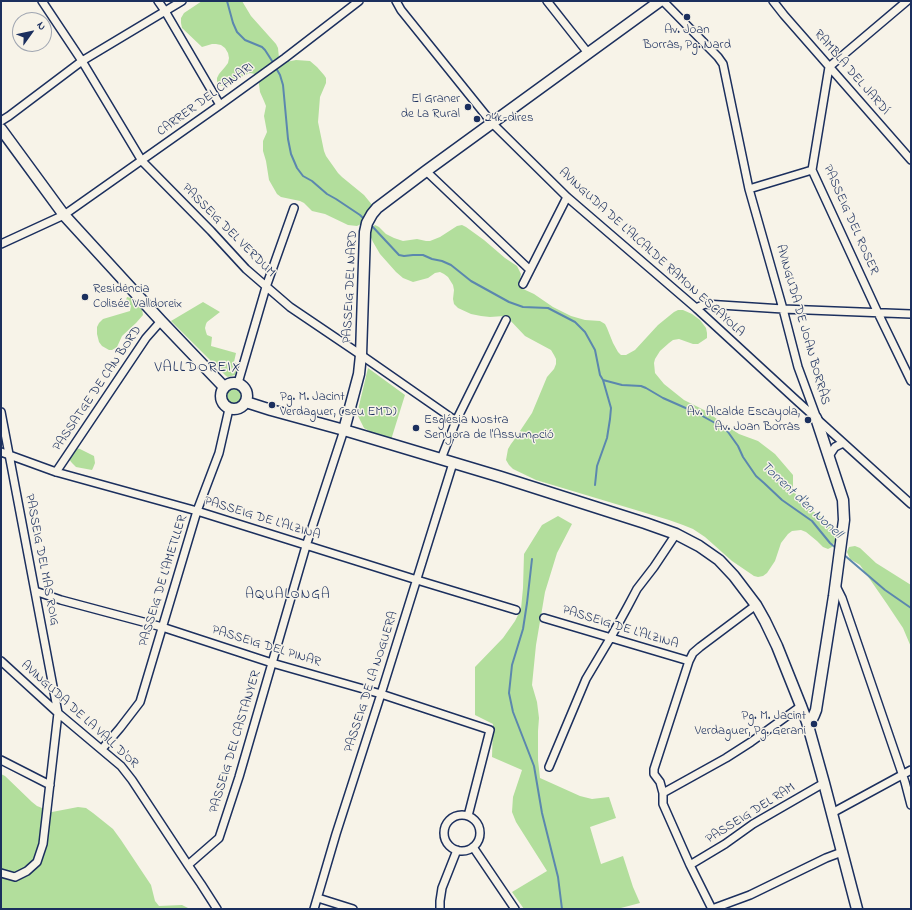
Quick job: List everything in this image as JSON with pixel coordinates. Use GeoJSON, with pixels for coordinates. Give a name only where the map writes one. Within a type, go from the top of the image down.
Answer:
{"type":"FeatureCollection","features":[{"type":"Feature","properties":{"kind":"street","name":"PASSEIG DEL VERDUM"},"geometry":{"type":"LineString","coordinates":[[42,1],[82,60],[142,161],[246,269],[290,307],[456,421]]}},
{"type":"Feature","properties":{"kind":"street"},"geometry":{"type":"LineString","coordinates":[[158,1],[220,105]]}},
{"type":"Feature","properties":{"kind":"street"},"geometry":{"type":"LineString","coordinates":[[1,121],[82,60],[182,1]]}},
{"type":"Feature","properties":{"kind":"street","name":"CARRER DEL CANARI"},"geometry":{"type":"LineString","coordinates":[[1,244],[64,215],[220,105],[360,1]]}},
{"type":"Feature","properties":{"kind":"street","name":"AVINGUDA DE L'ALCALDE RAMON ESCAYOLA"},"geometry":{"type":"LineString","coordinates":[[396,1],[401,10],[492,123],[567,197],[696,308],[911,504]]}},
{"type":"Feature","properties":{"kind":"street"},"geometry":{"type":"LineString","coordinates":[[546,1],[588,53]]}},
{"type":"Feature","properties":{"kind":"street","name":"PASSEIG DEL NARD"},"geometry":{"type":"LineString","coordinates":[[344,430],[359,374],[365,232],[367,223],[372,214],[377,208],[426,171],[660,1]]}},
{"type":"Feature","properties":{"kind":"street","name":"AVINGUDA DE JOAN BORRÀS"},"geometry":{"type":"LineString","coordinates":[[663,1],[718,57],[722,64],[749,189],[798,367],[843,500],[844,520],[836,586],[816,710],[812,719],[808,722]]}},
{"type":"Feature","properties":{"kind":"street","name":"RAMBLA DEL JARDÍ"},"geometry":{"type":"LineString","coordinates":[[774,1],[784,15],[911,160]]}},
{"type":"Feature","properties":{"kind":"street"},"geometry":{"type":"LineString","coordinates":[[829,66],[907,1]]}},
{"type":"Feature","properties":{"kind":"street","name":"PASSEIG DEL ROSER"},"geometry":{"type":"LineString","coordinates":[[829,66],[812,170],[911,381]]}},
{"type":"Feature","properties":{"kind":"street"},"geometry":{"type":"LineString","coordinates":[[1,129],[64,215],[224,387]]}},
{"type":"Feature","properties":{"kind":"street"},"geometry":{"type":"LineString","coordinates":[[749,189],[812,170]]}},
{"type":"Feature","properties":{"kind":"street"},"geometry":{"type":"LineString","coordinates":[[426,171],[530,270]]}},
{"type":"Feature","properties":{"kind":"street"},"geometry":{"type":"LineString","coordinates":[[523,284],[567,197]]}},
{"type":"Feature","properties":{"kind":"street"},"geometry":{"type":"LineString","coordinates":[[238,383],[266,287],[294,208]]}},
{"type":"Feature","properties":{"kind":"street"},"geometry":{"type":"LineString","coordinates":[[696,308],[705,304],[783,309],[911,314]]}},
{"type":"Feature","properties":{"kind":"street"},"geometry":{"type":"LineString","coordinates":[[441,459],[456,421],[506,320]]}},
{"type":"Feature","properties":{"kind":"street","name":"PASSATGE DE CAN BORD"},"geometry":{"type":"LineString","coordinates":[[56,472],[146,338],[161,321]]}},
{"type":"Feature","properties":{"kind":"street"},"geometry":{"type":"LineString","coordinates":[[231,383],[238,383],[247,391],[248,398],[244,405],[237,409],[229,408],[223,403],[221,395],[224,387],[231,383]]}},
{"type":"Feature","properties":{"kind":"street"},"geometry":{"type":"LineString","coordinates":[[796,400],[802,399],[808,394]]}},
{"type":"Feature","properties":{"kind":"street"},"geometry":{"type":"LineString","coordinates":[[246,402],[441,459],[676,534],[699,546],[719,560],[734,576],[756,605],[765,621],[777,646],[808,722],[857,909]]}},
{"type":"Feature","properties":{"kind":"street","name":"PASSEIG DE L'AMETLLER"},"geometry":{"type":"LineString","coordinates":[[102,749],[140,702],[197,511],[219,453],[229,408]]}},
{"type":"Feature","properties":{"kind":"street","name":"PASSEIG DEL MAS ROIG"},"geometry":{"type":"LineString","coordinates":[[1,412],[58,713],[43,844],[37,862],[27,871],[14,877],[1,874]]}},
{"type":"Feature","properties":{"kind":"street","name":"PASSEIG DEL CASTANYER"},"geometry":{"type":"LineString","coordinates":[[188,865],[219,838],[239,777],[306,546],[344,430]]}},
{"type":"Feature","properties":{"kind":"street"},"geometry":{"type":"LineString","coordinates":[[829,456],[835,447],[843,443]]}},
{"type":"Feature","properties":{"kind":"street","name":"PASSEIG DE L'ALZINA"},"geometry":{"type":"LineString","coordinates":[[1,452],[56,472],[197,511],[516,610]]}},
{"type":"Feature","properties":{"kind":"street","name":"PASSEIG DE LA NOGUERA"},"geometry":{"type":"LineString","coordinates":[[314,909],[336,834],[453,463]]}},
{"type":"Feature","properties":{"kind":"street"},"geometry":{"type":"LineString","coordinates":[[549,767],[586,679],[638,589],[676,534]]}},
{"type":"Feature","properties":{"kind":"street"},"geometry":{"type":"LineString","coordinates":[[836,586],[842,598],[902,774],[911,805]]}},
{"type":"Feature","properties":{"kind":"street","name":"PASSEIG DEL PINAR"},"geometry":{"type":"LineString","coordinates":[[35,591],[61,600],[162,627],[272,663],[381,694],[490,730],[468,816]]}},
{"type":"Feature","properties":{"kind":"street"},"geometry":{"type":"LineString","coordinates":[[756,605],[693,653],[654,769],[654,774],[660,782],[663,792],[662,804],[712,909],[750,895],[826,858],[842,852]]}},
{"type":"Feature","properties":{"kind":"street","name":"PASSEIG DE L'ALZINA"},"geometry":{"type":"LineString","coordinates":[[544,618],[690,661]]}},
{"type":"Feature","properties":{"kind":"street","name":"AVINGUDA DE LA VALL D'OR"},"geometry":{"type":"LineString","coordinates":[[1,661],[58,713],[121,766],[132,780],[217,909]]}},
{"type":"Feature","properties":{"kind":"street"},"geometry":{"type":"LineString","coordinates":[[663,792],[726,758],[757,738],[801,706]]}},
{"type":"Feature","properties":{"kind":"street"},"geometry":{"type":"LineString","coordinates":[[1,760],[50,785]]}},
{"type":"Feature","properties":{"kind":"street"},"geometry":{"type":"LineString","coordinates":[[832,813],[911,770]]}},
{"type":"Feature","properties":{"kind":"street","name":"PASSEIG DEL RAM"},"geometry":{"type":"LineString","coordinates":[[690,865],[725,844],[753,824],[824,783]]}},
{"type":"Feature","properties":{"kind":"street"},"geometry":{"type":"LineString","coordinates":[[457,815],[468,816],[474,819],[478,824],[480,832],[479,838],[477,844],[473,847],[461,851],[451,847],[447,842],[444,833],[445,827],[452,818],[457,815]]}},
{"type":"Feature","properties":{"kind":"street"},"geometry":{"type":"LineString","coordinates":[[473,847],[515,909]]}},
{"type":"Feature","properties":{"kind":"street"},"geometry":{"type":"LineString","coordinates":[[440,909],[442,888],[456,850]]}},
{"type":"Feature","properties":{"kind":"street"},"geometry":{"type":"LineString","coordinates":[[318,898],[353,909]]}},
{"type":"Feature","properties":{"kind":"green space"},"geometry":{"type":"Polygon","coordinates":[[[202,1],[242,1],[251,16],[276,44],[281,62],[296,60],[310,61],[324,75],[326,78],[326,83],[320,97],[318,122],[324,151],[338,173],[364,195],[373,206],[365,222],[357,226],[348,225],[325,214],[312,211],[300,201],[281,197],[277,194],[269,180],[263,151],[263,141],[267,132],[264,116],[266,106],[260,92],[258,77],[255,74],[250,73],[225,86],[220,86],[217,84],[217,78],[228,63],[229,58],[225,48],[216,44],[202,47],[182,28],[181,18],[184,13],[202,1]]]}},
{"type":"Feature","properties":{"kind":"green space"},"geometry":{"type":"Polygon","coordinates":[[[375,225],[386,234],[403,241],[417,239],[430,241],[440,237],[457,226],[462,225],[466,227],[517,266],[521,274],[519,284],[521,288],[571,316],[585,320],[600,321],[605,324],[613,343],[621,355],[626,355],[635,350],[658,325],[674,312],[683,310],[692,314],[700,320],[706,328],[707,338],[698,344],[693,344],[679,339],[673,340],[660,351],[655,359],[655,373],[664,384],[684,400],[706,411],[739,434],[758,441],[775,454],[793,475],[793,489],[800,502],[824,519],[833,529],[837,538],[832,547],[828,549],[823,547],[806,532],[801,530],[792,531],[781,543],[775,561],[767,573],[758,577],[754,576],[732,561],[705,537],[693,529],[669,520],[536,480],[513,469],[506,460],[508,449],[532,413],[547,377],[554,369],[556,359],[554,355],[551,350],[525,336],[508,318],[504,316],[481,316],[471,314],[458,308],[454,304],[453,285],[444,274],[440,272],[435,273],[428,278],[413,282],[403,278],[380,254],[373,242],[369,233],[371,228],[375,225]]]}},
{"type":"Feature","properties":{"kind":"green space"},"geometry":{"type":"Polygon","coordinates":[[[127,297],[131,298],[142,309],[143,315],[122,336],[117,347],[109,350],[102,346],[99,342],[97,327],[103,319],[130,311],[131,306],[126,300],[127,297]]]}},
{"type":"Feature","properties":{"kind":"green space"},"geometry":{"type":"Polygon","coordinates":[[[203,302],[220,312],[207,322],[205,328],[207,335],[212,337],[211,346],[236,353],[234,362],[239,364],[235,375],[228,377],[226,376],[171,321],[203,302]]]}},
{"type":"Feature","properties":{"kind":"green space"},"geometry":{"type":"Polygon","coordinates":[[[368,368],[405,395],[390,443],[364,428],[357,414],[368,368]]]}},
{"type":"Feature","properties":{"kind":"green space"},"geometry":{"type":"Polygon","coordinates":[[[234,387],[240,390],[243,396],[240,402],[234,405],[228,402],[225,396],[228,390],[234,387]]]}},
{"type":"Feature","properties":{"kind":"green space"},"geometry":{"type":"Polygon","coordinates":[[[76,448],[94,456],[95,463],[92,470],[76,467],[68,458],[76,448]]]}},
{"type":"Feature","properties":{"kind":"green space"},"geometry":{"type":"Polygon","coordinates":[[[558,516],[572,524],[557,553],[545,592],[536,645],[532,685],[537,702],[539,718],[538,760],[540,778],[580,796],[592,799],[609,797],[616,818],[590,827],[601,864],[623,856],[640,903],[617,909],[524,909],[512,892],[547,871],[516,822],[512,812],[513,797],[522,770],[492,757],[493,724],[475,715],[475,667],[503,638],[515,621],[521,609],[524,554],[542,525],[558,516]]]}},
{"type":"Feature","properties":{"kind":"green space"},"geometry":{"type":"Polygon","coordinates":[[[855,546],[860,548],[876,563],[911,585],[911,647],[903,628],[860,565],[850,559],[847,552],[849,547],[855,546]]]}},
{"type":"Feature","properties":{"kind":"green space"},"geometry":{"type":"Polygon","coordinates":[[[1,774],[37,806],[52,812],[78,807],[86,808],[93,813],[113,829],[121,840],[151,885],[155,901],[159,906],[182,905],[190,909],[1,909],[1,774]]]}},
{"type":"Feature","properties":{"kind":"waterway","name":"Torrent d'en Nonell"},"geometry":{"type":"LineString","coordinates":[[227,1],[237,32],[245,40],[262,47],[274,64]]}},
{"type":"Feature","properties":{"kind":"waterway","name":"Torrent d'en Nonell"},"geometry":{"type":"LineString","coordinates":[[276,68],[283,85],[288,139],[291,154],[297,168],[303,176],[364,219]]}},
{"type":"Feature","properties":{"kind":"waterway","name":"Torrent d'en Nonell"},"geometry":{"type":"LineString","coordinates":[[371,225],[399,255],[423,255],[442,261],[451,265],[471,281],[509,302],[523,307],[548,308],[575,322],[585,332],[595,350],[600,375],[603,380],[622,385],[641,386],[724,428],[738,446],[743,457],[756,476],[782,500],[812,521],[830,543],[837,549]]}},
{"type":"Feature","properties":{"kind":"waterway"},"geometry":{"type":"LineString","coordinates":[[595,485],[597,466],[607,438],[611,408],[603,380]]}},
{"type":"Feature","properties":{"kind":"waterway","name":"Torrent d'en Nonell"},"geometry":{"type":"LineString","coordinates":[[843,554],[885,590],[911,608]]}},
{"type":"Feature","properties":{"kind":"waterway"},"geometry":{"type":"LineString","coordinates":[[532,559],[523,629],[512,665],[509,693],[513,712],[534,766],[542,813],[558,877],[562,909]]}},
{"type":"Feature","properties":{"kind":"place","name":"Av. Joan Borràs, Pg. Nard"},"geometry":{"type":"Point","coordinates":[687,17]}},
{"type":"Feature","properties":{"kind":"place","name":"El Graner de La Rural"},"geometry":{"type":"Point","coordinates":[468,107]}},
{"type":"Feature","properties":{"kind":"place","name":"24k-dires"},"geometry":{"type":"Point","coordinates":[477,119]}},
{"type":"Feature","properties":{"kind":"place","name":"Residència Colisée Valldoreix"},"geometry":{"type":"Point","coordinates":[85,297]}},
{"type":"Feature","properties":{"kind":"place","name":"Pg. M. Jacint Verdaguer, (seu EMD)"},"geometry":{"type":"Point","coordinates":[272,405]}},
{"type":"Feature","properties":{"kind":"place","name":"Av. Alcalde Escayola, Av. Joan Borràs"},"geometry":{"type":"Point","coordinates":[808,420]}},
{"type":"Feature","properties":{"kind":"place","name":"Església Nostra Senyora de l'Assumpció"},"geometry":{"type":"Point","coordinates":[416,428]}},
{"type":"Feature","properties":{"kind":"place","name":"Pg. M. Jacint Verdaguer, Pg. Gerani"},"geometry":{"type":"Point","coordinates":[814,724]}},
{"type":"Feature","properties":{"kind":"district","name":"VALLDOREIX"},"geometry":{"type":"Point","coordinates":[198,369]}},
{"type":"Feature","properties":{"kind":"district","name":"AQUALONGA"},"geometry":{"type":"Point","coordinates":[288,596]}}]}
